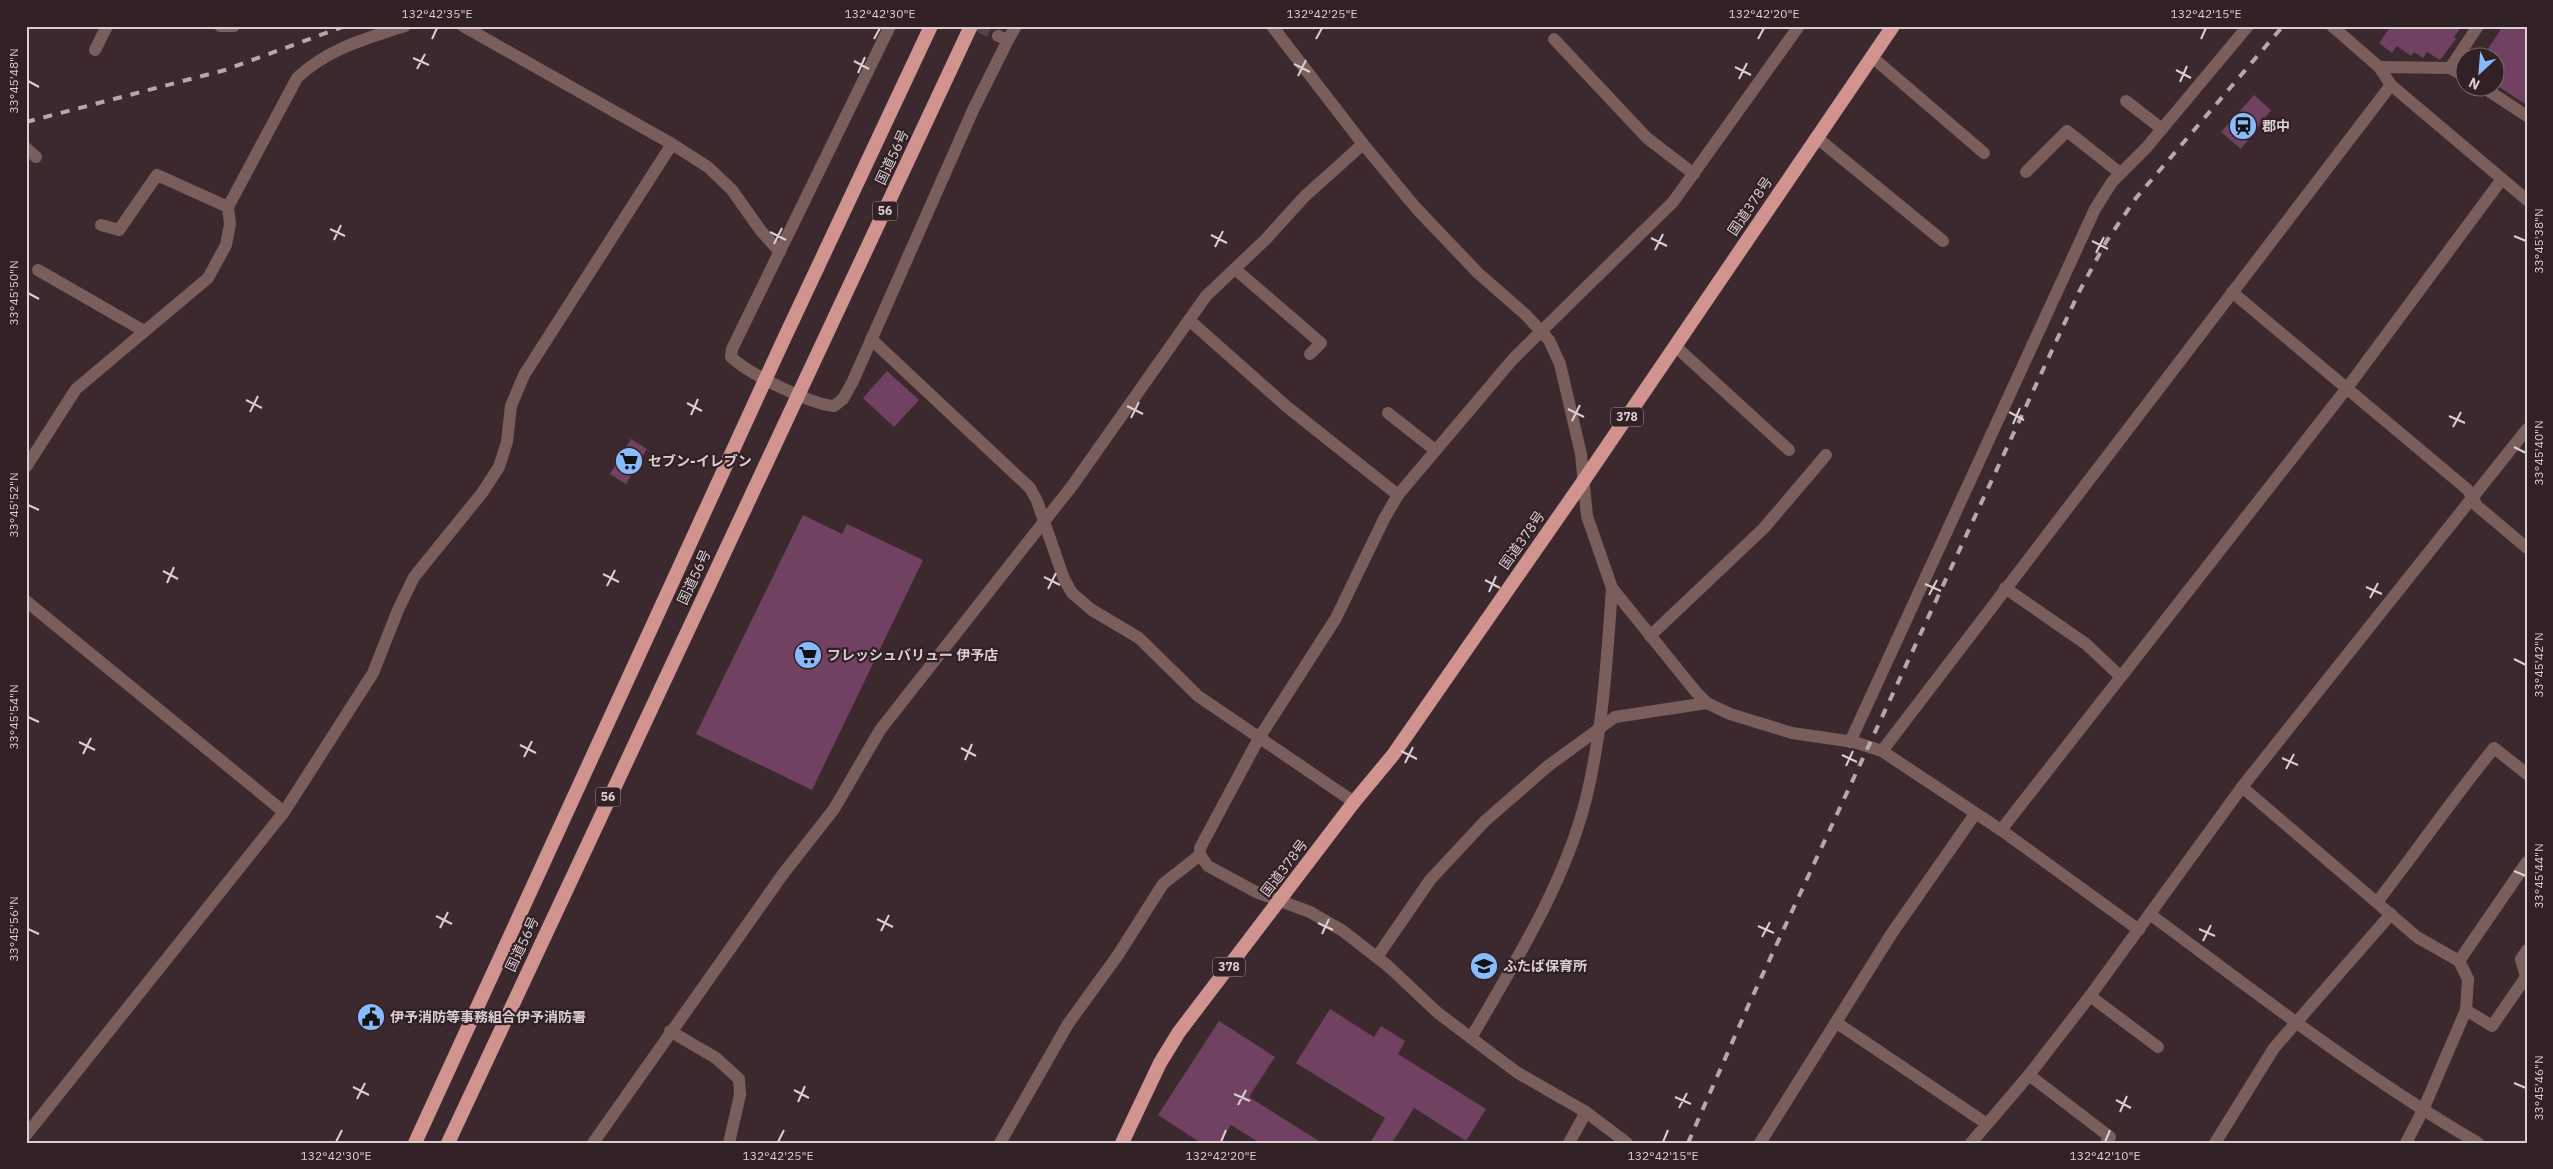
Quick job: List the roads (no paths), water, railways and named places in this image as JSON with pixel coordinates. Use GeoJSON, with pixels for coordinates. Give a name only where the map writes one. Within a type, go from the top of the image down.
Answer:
{"type":"FeatureCollection","features":[{"type":"Feature","properties":{"kind":"highway","name":"国道56号"},"geometry":{"type":"LineString","coordinates":[[415,1143],[766,379],[932,26]]}},
{"type":"Feature","properties":{"kind":"highway","name":"国道56号"},"geometry":{"type":"LineString","coordinates":[[448,1143],[594,826],[799,395],[971,26]]}},
{"type":"Feature","properties":{"kind":"highway","name":"国道378号"},"geometry":{"type":"LineString","coordinates":[[1122,1143],[1160,1063],[1178,1032],[1392,755],[1582,483],[1893,26]]}},
{"type":"Feature","properties":{"kind":"street"},"geometry":{"type":"LineString","coordinates":[[95,50],[106,26]]}},
{"type":"Feature","properties":{"kind":"street"},"geometry":{"type":"LineString","coordinates":[[220,26],[234,26]]}},
{"type":"Feature","properties":{"kind":"street"},"geometry":{"type":"LineString","coordinates":[[28,461],[76,389],[208,278],[226,245],[230,224],[228,208],[297,78],[311,65],[329,53],[358,41],[405,26]]}},
{"type":"Feature","properties":{"kind":"street"},"geometry":{"type":"LineString","coordinates":[[463,26],[672,144],[708,167],[732,190],[761,231],[780,252]]}},
{"type":"Feature","properties":{"kind":"street"},"geometry":{"type":"LineString","coordinates":[[890,26],[732,350],[731,357],[766,379],[822,405],[834,406],[844,399],[973,110],[1003,38],[1016,26]]}},
{"type":"Feature","properties":{"kind":"street"},"geometry":{"type":"LineString","coordinates":[[1272,26],[1363,144],[1423,216],[1478,273],[1549,340],[1560,364],[1581,454],[1582,483],[1587,516],[1612,588],[1682,676],[1707,703],[1730,714],[1792,733],[1850,742],[1882,751],[2001,830],[2139,930]]}},
{"type":"Feature","properties":{"kind":"street"},"geometry":{"type":"LineString","coordinates":[[1627,1143],[1586,1112],[1518,1073],[1438,1013],[1376,957],[1335,926],[1310,912],[1256,892],[1208,866],[1200,855],[1200,848],[1259,738],[1286,693],[1322,642],[1398,495],[1434,450],[1514,359],[1655,222],[1673,202],[1799,26]]}},
{"type":"Feature","properties":{"kind":"street"},"geometry":{"type":"LineString","coordinates":[[1850,742],[1955,517],[2054,294],[2095,210],[2120,173],[2134,162],[2248,26]]}},
{"type":"Feature","properties":{"kind":"street"},"geometry":{"type":"LineString","coordinates":[[2332,26],[2379,67],[2391,85],[2527,200]]}},
{"type":"Feature","properties":{"kind":"street"},"geometry":{"type":"LineString","coordinates":[[2450,68],[2478,26]]}},
{"type":"Feature","properties":{"kind":"street"},"geometry":{"type":"LineString","coordinates":[[1554,39],[1647,138],[1694,174]]}},
{"type":"Feature","properties":{"kind":"street"},"geometry":{"type":"LineString","coordinates":[[1872,57],[1984,153]]}},
{"type":"Feature","properties":{"kind":"street"},"geometry":{"type":"LineString","coordinates":[[2379,67],[2450,68],[2456,71]]}},
{"type":"Feature","properties":{"kind":"street"},"geometry":{"type":"LineString","coordinates":[[1882,751],[2391,85]]}},
{"type":"Feature","properties":{"kind":"street"},"geometry":{"type":"LineString","coordinates":[[2499,98],[2527,116]]}},
{"type":"Feature","properties":{"kind":"street"},"geometry":{"type":"LineString","coordinates":[[2126,101],[2162,129]]}},
{"type":"Feature","properties":{"kind":"street"},"geometry":{"type":"LineString","coordinates":[[2026,172],[2067,132],[2120,173]]}},
{"type":"Feature","properties":{"kind":"street"},"geometry":{"type":"LineString","coordinates":[[1816,137],[1943,240]]}},
{"type":"Feature","properties":{"kind":"street"},"geometry":{"type":"LineString","coordinates":[[26,1134],[284,812],[373,673],[398,610],[414,577],[482,494],[500,467],[507,442],[511,406],[524,375],[672,144]]}},
{"type":"Feature","properties":{"kind":"street"},"geometry":{"type":"LineString","coordinates":[[593,1143],[670,1031],[783,874],[834,809],[880,730],[1042,520],[1072,486],[1206,296],[1305,196],[1363,144]]}},
{"type":"Feature","properties":{"kind":"street"},"geometry":{"type":"LineString","coordinates":[[26,148],[36,157]]}},
{"type":"Feature","properties":{"kind":"street"},"geometry":{"type":"LineString","coordinates":[[101,226],[118,230],[157,175],[228,208]]}},
{"type":"Feature","properties":{"kind":"street"},"geometry":{"type":"LineString","coordinates":[[2001,830],[2347,388],[2502,179]]}},
{"type":"Feature","properties":{"kind":"street"},"geometry":{"type":"LineString","coordinates":[[1235,268],[1321,343],[1310,354]]}},
{"type":"Feature","properties":{"kind":"street"},"geometry":{"type":"LineString","coordinates":[[38,270],[144,331]]}},
{"type":"Feature","properties":{"kind":"street"},"geometry":{"type":"LineString","coordinates":[[2232,292],[2468,490],[2477,506],[2527,548]]}},
{"type":"Feature","properties":{"kind":"street"},"geometry":{"type":"LineString","coordinates":[[1189,320],[1286,406],[1398,495]]}},
{"type":"Feature","properties":{"kind":"street"},"geometry":{"type":"LineString","coordinates":[[871,339],[1030,488],[1037,501],[1060,570],[1072,593],[1092,610],[1139,638],[1198,696],[1354,802]]}},
{"type":"Feature","properties":{"kind":"street"},"geometry":{"type":"LineString","coordinates":[[1675,346],[1789,450]]}},
{"type":"Feature","properties":{"kind":"street"},"geometry":{"type":"LineString","coordinates":[[1388,413],[1434,450]]}},
{"type":"Feature","properties":{"kind":"street"},"geometry":{"type":"LineString","coordinates":[[1972,1143],[2029,1075],[2090,996],[2151,915],[2242,787],[2527,429]]}},
{"type":"Feature","properties":{"kind":"street"},"geometry":{"type":"LineString","coordinates":[[1650,636],[1764,528],[1826,455]]}},
{"type":"Feature","properties":{"kind":"street"},"geometry":{"type":"LineString","coordinates":[[1471,1038],[1534,930],[1564,862],[1585,800],[1600,727],[1606,680],[1612,588]]}},
{"type":"Feature","properties":{"kind":"street"},"geometry":{"type":"LineString","coordinates":[[2006,588],[2086,644],[2120,676]]}},
{"type":"Feature","properties":{"kind":"street"},"geometry":{"type":"LineString","coordinates":[[26,601],[284,812]]}},
{"type":"Feature","properties":{"kind":"street"},"geometry":{"type":"LineString","coordinates":[[1376,957],[1430,880],[1485,821],[1548,766],[1615,717],[1707,703]]}},
{"type":"Feature","properties":{"kind":"street"},"geometry":{"type":"LineString","coordinates":[[2377,902],[2430,835],[2456,794],[2494,748],[2527,774]]}},
{"type":"Feature","properties":{"kind":"street"},"geometry":{"type":"LineString","coordinates":[[2242,787],[2417,937],[2459,961],[2468,979],[2466,1010],[2406,1143]]}},
{"type":"Feature","properties":{"kind":"street"},"geometry":{"type":"LineString","coordinates":[[1760,1143],[1892,933],[1975,814]]}},
{"type":"Feature","properties":{"kind":"street"},"geometry":{"type":"LineString","coordinates":[[1000,1143],[1068,1024],[1118,955],[1164,884],[1200,855]]}},
{"type":"Feature","properties":{"kind":"street"},"geometry":{"type":"LineString","coordinates":[[2459,961],[2527,862]]}},
{"type":"Feature","properties":{"kind":"street"},"geometry":{"type":"LineString","coordinates":[[2215,1143],[2274,1048],[2298,1023],[2391,914]]}},
{"type":"Feature","properties":{"kind":"street"},"geometry":{"type":"LineString","coordinates":[[2151,915],[2298,1023],[2422,1110],[2478,1143]]}},
{"type":"Feature","properties":{"kind":"street"},"geometry":{"type":"LineString","coordinates":[[2466,1010],[2492,1026],[2526,977],[2521,958],[2527,950]]}},
{"type":"Feature","properties":{"kind":"street"},"geometry":{"type":"LineString","coordinates":[[2090,996],[2158,1047]]}},
{"type":"Feature","properties":{"kind":"street"},"geometry":{"type":"LineString","coordinates":[[1837,1023],[1987,1124]]}},
{"type":"Feature","properties":{"kind":"street"},"geometry":{"type":"LineString","coordinates":[[670,1031],[716,1058],[730,1068],[739,1079],[740,1095],[729,1143]]}},
{"type":"Feature","properties":{"kind":"street"},"geometry":{"type":"LineString","coordinates":[[2029,1075],[2110,1137],[2106,1143]]}},
{"type":"Feature","properties":{"kind":"street"},"geometry":{"type":"LineString","coordinates":[[1569,1143],[1586,1112]]}},
{"type":"Feature","properties":{"kind":"tunnel"},"geometry":{"type":"LineString","coordinates":[[979,26],[998,36]]}},
{"type":"Feature","properties":{"kind":"railway"},"geometry":{"type":"LineString","coordinates":[[26,122],[225,70],[345,26]]}},
{"type":"Feature","properties":{"kind":"railway"},"geometry":{"type":"LineString","coordinates":[[1688,1143],[1749,1004],[2079,292],[2106,242],[2136,198],[2283,26]]}},
{"type":"Feature","properties":{"kind":"place","name":"郡中"},"geometry":{"type":"Point","coordinates":[2243,126]}},
{"type":"Feature","properties":{"kind":"place","name":"セブン-イレブン"},"geometry":{"type":"Point","coordinates":[629,461]}},
{"type":"Feature","properties":{"kind":"place","name":"フレッシュバリュー 伊予店"},"geometry":{"type":"Point","coordinates":[808,655]}},
{"type":"Feature","properties":{"kind":"place","name":"ふたば保育所"},"geometry":{"type":"Point","coordinates":[1484,966]}},
{"type":"Feature","properties":{"kind":"place","name":"伊予消防等事務組合伊予消防署"},"geometry":{"type":"Point","coordinates":[371,1017]}}]}
